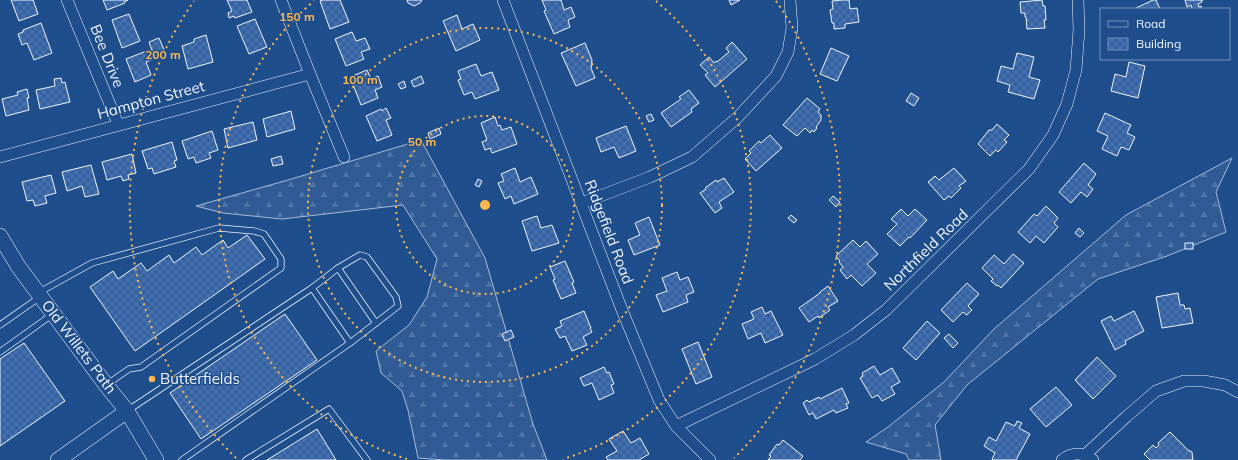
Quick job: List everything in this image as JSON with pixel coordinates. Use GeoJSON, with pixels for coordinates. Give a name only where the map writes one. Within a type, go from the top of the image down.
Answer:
{"type":"FeatureCollection","features":[{"type":"Feature","properties":{"kind":"main road","name":"Old Willets Path"},"geometry":{"type":"LineString","coordinates":[[0,236],[18,266],[39,295],[127,411],[156,460]]}},
{"type":"Feature","properties":{"kind":"main road"},"geometry":{"type":"LineString","coordinates":[[58,460],[127,411]]}},
{"type":"Feature","properties":{"kind":"street","name":"Bee Drive"},"geometry":{"type":"LineString","coordinates":[[67,0],[118,124]]}},
{"type":"Feature","properties":{"kind":"street"},"geometry":{"type":"LineString","coordinates":[[281,0],[344,157]]}},
{"type":"Feature","properties":{"kind":"street","name":"Ridgefield Road"},"geometry":{"type":"LineString","coordinates":[[503,0],[648,376],[659,400],[676,426],[710,460]]}},
{"type":"Feature","properties":{"kind":"street"},"geometry":{"type":"LineString","coordinates":[[582,203],[650,177],[692,157],[738,116],[776,76],[788,52],[792,28],[790,0]]}},
{"type":"Feature","properties":{"kind":"street","name":"Northfield Road"},"geometry":{"type":"LineString","coordinates":[[676,426],[815,359],[854,335],[886,310],[1029,169],[1053,135],[1067,104],[1076,70],[1079,30],[1079,0]]}},
{"type":"Feature","properties":{"kind":"street","name":"Hampton Street"},"geometry":{"type":"LineString","coordinates":[[0,156],[310,74]]}},
{"type":"Feature","properties":{"kind":"street"},"geometry":{"type":"LineString","coordinates":[[1062,460],[1070,455],[1078,454],[1089,457],[1126,417],[1156,391],[1184,381],[1204,381],[1225,386],[1238,392]]}},
{"type":"Feature","properties":{"kind":"lane"},"geometry":{"type":"LineString","coordinates":[[0,325],[39,295],[92,263],[219,228],[254,231],[264,234],[281,259],[281,268],[141,367],[128,369],[106,385]]}},
{"type":"Feature","properties":{"kind":"lane"},"geometry":{"type":"LineString","coordinates":[[127,411],[312,288],[338,268],[360,255],[367,258],[396,297],[398,306],[350,343],[182,460]]}},
{"type":"Feature","properties":{"kind":"lane"},"geometry":{"type":"LineString","coordinates":[[338,268],[376,323]]}},
{"type":"Feature","properties":{"kind":"lane"},"geometry":{"type":"LineString","coordinates":[[312,288],[350,343]]}},
{"type":"Feature","properties":{"kind":"lane"},"geometry":{"type":"LineString","coordinates":[[0,352],[54,314]]}},
{"type":"Feature","properties":{"kind":"lane"},"geometry":{"type":"LineString","coordinates":[[246,460],[330,409],[367,460]]}},
{"type":"Feature","properties":{"kind":"green space"},"geometry":{"type":"Polygon","coordinates":[[[421,140],[485,258],[533,424],[547,460],[445,460],[418,458],[408,410],[402,391],[381,373],[376,351],[409,325],[427,297],[437,259],[403,205],[282,219],[223,213],[196,206],[421,140]]]}},
{"type":"Feature","properties":{"kind":"green space"},"geometry":{"type":"Polygon","coordinates":[[[1232,158],[1216,192],[1226,232],[1167,256],[1098,279],[967,385],[935,425],[941,460],[909,460],[906,454],[866,442],[888,427],[944,382],[994,329],[1126,215],[1232,158]]]}},
{"type":"Feature","properties":{"kind":"building"},"geometry":{"type":"Polygon","coordinates":[[[11,0],[33,0],[38,14],[19,21],[11,0]]]}},
{"type":"Feature","properties":{"kind":"building"},"geometry":{"type":"Polygon","coordinates":[[[103,0],[128,0],[124,2],[125,3],[107,10],[103,0]]]}},
{"type":"Feature","properties":{"kind":"building"},"geometry":{"type":"Polygon","coordinates":[[[227,0],[247,0],[252,12],[235,18],[234,16],[229,18],[228,13],[232,11],[227,0]]]}},
{"type":"Feature","properties":{"kind":"building"},"geometry":{"type":"Polygon","coordinates":[[[340,0],[349,22],[330,29],[320,1],[340,0]]]}},
{"type":"Feature","properties":{"kind":"building"},"geometry":{"type":"Polygon","coordinates":[[[407,0],[422,0],[414,6],[408,3],[407,0]]]}},
{"type":"Feature","properties":{"kind":"building"},"geometry":{"type":"Polygon","coordinates":[[[542,0],[561,0],[564,10],[571,7],[575,17],[568,20],[570,27],[554,34],[544,11],[546,10],[542,0]]]}},
{"type":"Feature","properties":{"kind":"building"},"geometry":{"type":"Polygon","coordinates":[[[729,0],[740,0],[731,5],[729,0]]]}},
{"type":"Feature","properties":{"kind":"building"},"geometry":{"type":"Polygon","coordinates":[[[849,0],[850,9],[857,8],[859,22],[845,24],[845,28],[834,29],[834,23],[832,23],[830,10],[833,9],[832,1],[849,0]]]}},
{"type":"Feature","properties":{"kind":"building"},"geometry":{"type":"Polygon","coordinates":[[[1042,0],[1043,6],[1045,6],[1045,28],[1027,29],[1025,13],[1021,13],[1020,2],[1042,0]]]}},
{"type":"Feature","properties":{"kind":"building"},"geometry":{"type":"Polygon","coordinates":[[[1156,0],[1160,8],[1136,8],[1156,0]]]}},
{"type":"Feature","properties":{"kind":"building"},"geometry":{"type":"Polygon","coordinates":[[[1185,0],[1203,0],[1198,4],[1199,7],[1201,6],[1202,8],[1192,8],[1191,5],[1187,7],[1185,0]]]}},
{"type":"Feature","properties":{"kind":"building"},"geometry":{"type":"Polygon","coordinates":[[[129,14],[140,41],[122,48],[112,20],[129,14]]]}},
{"type":"Feature","properties":{"kind":"building"},"geometry":{"type":"Polygon","coordinates":[[[457,15],[462,29],[473,24],[480,40],[456,51],[443,21],[457,15]]]}},
{"type":"Feature","properties":{"kind":"building"},"geometry":{"type":"Polygon","coordinates":[[[255,19],[267,47],[249,54],[237,26],[255,19]]]}},
{"type":"Feature","properties":{"kind":"building"},"geometry":{"type":"Polygon","coordinates":[[[41,23],[52,53],[34,60],[27,43],[22,45],[18,34],[23,32],[23,30],[41,23]]]}},
{"type":"Feature","properties":{"kind":"building"},"geometry":{"type":"Polygon","coordinates":[[[352,32],[356,41],[365,38],[370,49],[361,52],[364,59],[346,66],[335,39],[352,32]]]}},
{"type":"Feature","properties":{"kind":"building"},"geometry":{"type":"Polygon","coordinates":[[[206,35],[213,62],[188,69],[182,46],[194,42],[194,39],[206,35]]]}},
{"type":"Feature","properties":{"kind":"building"},"geometry":{"type":"Polygon","coordinates":[[[159,38],[165,52],[154,56],[149,42],[159,38]]]}},
{"type":"Feature","properties":{"kind":"building"},"geometry":{"type":"Polygon","coordinates":[[[732,42],[747,59],[715,87],[705,75],[708,73],[700,65],[709,57],[714,63],[716,61],[717,62],[729,52],[726,48],[732,42]]]}},
{"type":"Feature","properties":{"kind":"building"},"geometry":{"type":"Polygon","coordinates":[[[585,43],[592,60],[591,68],[595,78],[576,86],[561,53],[585,43]]]}},
{"type":"Feature","properties":{"kind":"building"},"geometry":{"type":"Polygon","coordinates":[[[831,48],[849,56],[837,81],[820,74],[831,48]]]}},
{"type":"Feature","properties":{"kind":"building"},"geometry":{"type":"Polygon","coordinates":[[[149,50],[153,59],[146,62],[151,75],[135,82],[126,59],[149,50]]]}},
{"type":"Feature","properties":{"kind":"building"},"geometry":{"type":"Polygon","coordinates":[[[1017,53],[1034,57],[1029,77],[1040,80],[1034,99],[1008,92],[1010,85],[997,81],[1001,66],[1013,69],[1017,53]]]}},
{"type":"Feature","properties":{"kind":"building"},"geometry":{"type":"Polygon","coordinates":[[[1129,62],[1145,66],[1138,98],[1111,91],[1115,74],[1126,77],[1129,62]]]}},
{"type":"Feature","properties":{"kind":"building"},"geometry":{"type":"Polygon","coordinates":[[[476,64],[481,76],[492,72],[499,90],[475,99],[472,92],[464,95],[458,80],[461,79],[458,71],[476,64]]]}},
{"type":"Feature","properties":{"kind":"building"},"geometry":{"type":"Polygon","coordinates":[[[367,70],[371,79],[378,76],[382,87],[375,90],[378,98],[361,105],[350,77],[367,70]]]}},
{"type":"Feature","properties":{"kind":"building"},"geometry":{"type":"Polygon","coordinates":[[[421,76],[424,83],[414,87],[411,81],[421,76]]]}},
{"type":"Feature","properties":{"kind":"building"},"geometry":{"type":"Polygon","coordinates":[[[61,78],[62,83],[65,82],[70,102],[40,109],[36,90],[55,86],[54,79],[61,78]]]}},
{"type":"Feature","properties":{"kind":"building"},"geometry":{"type":"Polygon","coordinates":[[[404,81],[406,87],[401,89],[398,84],[404,81]]]}},
{"type":"Feature","properties":{"kind":"building"},"geometry":{"type":"Polygon","coordinates":[[[27,89],[29,110],[6,116],[2,99],[18,95],[17,92],[27,89]]]}},
{"type":"Feature","properties":{"kind":"building"},"geometry":{"type":"Polygon","coordinates":[[[689,90],[699,103],[691,109],[692,112],[671,127],[661,113],[681,99],[679,97],[689,90]]]}},
{"type":"Feature","properties":{"kind":"building"},"geometry":{"type":"Polygon","coordinates":[[[911,93],[919,98],[914,106],[906,101],[911,93]]]}},
{"type":"Feature","properties":{"kind":"building"},"geometry":{"type":"Polygon","coordinates":[[[807,98],[820,109],[818,112],[821,115],[821,120],[814,132],[812,130],[810,133],[805,128],[797,136],[783,125],[807,98]]]}},
{"type":"Feature","properties":{"kind":"building"},"geometry":{"type":"Polygon","coordinates":[[[386,108],[391,118],[386,120],[392,135],[377,141],[366,116],[381,109],[382,111],[386,108]]]}},
{"type":"Feature","properties":{"kind":"building"},"geometry":{"type":"Polygon","coordinates":[[[291,111],[295,129],[267,137],[263,119],[291,111]]]}},
{"type":"Feature","properties":{"kind":"building"},"geometry":{"type":"Polygon","coordinates":[[[1105,113],[1131,125],[1127,133],[1135,137],[1129,150],[1121,147],[1117,156],[1102,149],[1108,136],[1097,131],[1105,113]]]}},
{"type":"Feature","properties":{"kind":"building"},"geometry":{"type":"Polygon","coordinates":[[[651,114],[654,120],[649,122],[646,116],[651,114]]]}},
{"type":"Feature","properties":{"kind":"building"},"geometry":{"type":"Polygon","coordinates":[[[495,117],[498,126],[500,125],[502,130],[511,127],[517,144],[492,153],[490,148],[485,150],[482,142],[487,140],[481,123],[495,117]]]}},
{"type":"Feature","properties":{"kind":"building"},"geometry":{"type":"Polygon","coordinates":[[[253,122],[257,140],[228,148],[224,129],[253,122]]]}},
{"type":"Feature","properties":{"kind":"building"},"geometry":{"type":"Polygon","coordinates":[[[997,124],[1009,135],[1004,140],[1007,142],[998,152],[996,150],[990,156],[978,144],[989,130],[992,130],[997,124]]]}},
{"type":"Feature","properties":{"kind":"building"},"geometry":{"type":"Polygon","coordinates":[[[626,126],[636,151],[619,158],[614,147],[601,152],[596,138],[626,126]]]}},
{"type":"Feature","properties":{"kind":"building"},"geometry":{"type":"Polygon","coordinates":[[[439,128],[441,134],[430,139],[428,133],[439,128]]]}},
{"type":"Feature","properties":{"kind":"building"},"geometry":{"type":"Polygon","coordinates":[[[212,131],[218,150],[209,153],[211,158],[196,163],[194,157],[188,159],[182,141],[212,131]]]}},
{"type":"Feature","properties":{"kind":"building"},"geometry":{"type":"Polygon","coordinates":[[[770,135],[782,148],[756,171],[745,159],[751,153],[749,151],[759,141],[761,143],[770,135]]]}},
{"type":"Feature","properties":{"kind":"building"},"geometry":{"type":"Polygon","coordinates":[[[172,142],[177,160],[174,161],[176,167],[154,174],[152,168],[148,169],[142,151],[172,142]]]}},
{"type":"Feature","properties":{"kind":"building"},"geometry":{"type":"Polygon","coordinates":[[[132,154],[136,173],[128,175],[129,179],[123,181],[121,176],[107,180],[102,162],[132,154]]]}},
{"type":"Feature","properties":{"kind":"building"},"geometry":{"type":"Polygon","coordinates":[[[281,156],[283,164],[273,166],[271,159],[281,156]]]}},
{"type":"Feature","properties":{"kind":"building"},"geometry":{"type":"Polygon","coordinates":[[[1084,163],[1096,174],[1088,185],[1093,189],[1087,197],[1081,192],[1071,203],[1059,192],[1084,163]]]}},
{"type":"Feature","properties":{"kind":"building"},"geometry":{"type":"Polygon","coordinates":[[[91,165],[99,194],[85,197],[82,186],[67,191],[62,172],[91,165]]]}},
{"type":"Feature","properties":{"kind":"building"},"geometry":{"type":"Polygon","coordinates":[[[515,168],[520,182],[531,177],[538,194],[514,204],[511,196],[505,199],[498,183],[504,181],[501,174],[515,168]]]}},
{"type":"Feature","properties":{"kind":"building"},"geometry":{"type":"Polygon","coordinates":[[[954,168],[966,181],[959,186],[961,188],[951,198],[949,196],[944,200],[928,182],[935,176],[939,180],[954,168]]]}},
{"type":"Feature","properties":{"kind":"building"},"geometry":{"type":"Polygon","coordinates":[[[51,175],[56,193],[45,196],[47,203],[35,206],[33,200],[27,201],[22,182],[51,175]]]}},
{"type":"Feature","properties":{"kind":"building"},"geometry":{"type":"Polygon","coordinates":[[[724,178],[734,192],[719,202],[722,208],[715,213],[700,193],[716,180],[717,182],[724,178]]]}},
{"type":"Feature","properties":{"kind":"building"},"geometry":{"type":"Polygon","coordinates":[[[478,179],[482,181],[479,187],[475,185],[478,179]]]}},
{"type":"Feature","properties":{"kind":"building"},"geometry":{"type":"Polygon","coordinates":[[[833,196],[840,202],[836,207],[829,200],[833,196]]]}},
{"type":"Feature","properties":{"kind":"building"},"geometry":{"type":"Polygon","coordinates":[[[1046,206],[1058,218],[1054,223],[1058,227],[1044,243],[1036,236],[1030,243],[1018,232],[1034,214],[1037,216],[1046,206]]]}},
{"type":"Feature","properties":{"kind":"building"},"geometry":{"type":"Polygon","coordinates":[[[901,209],[908,216],[915,209],[927,220],[900,246],[887,234],[897,224],[891,219],[901,209]]]}},
{"type":"Feature","properties":{"kind":"building"},"geometry":{"type":"Polygon","coordinates":[[[791,215],[797,220],[794,223],[788,218],[791,215]]]}},
{"type":"Feature","properties":{"kind":"building"},"geometry":{"type":"Polygon","coordinates":[[[537,216],[541,228],[552,225],[559,243],[532,251],[522,221],[537,216]]]}},
{"type":"Feature","properties":{"kind":"building"},"geometry":{"type":"Polygon","coordinates":[[[649,217],[660,245],[634,255],[628,240],[640,235],[635,223],[649,217]]]}},
{"type":"Feature","properties":{"kind":"building"},"geometry":{"type":"Polygon","coordinates":[[[1079,228],[1084,233],[1080,237],[1075,233],[1079,228]]]}},
{"type":"Feature","properties":{"kind":"building"},"geometry":{"type":"Polygon","coordinates":[[[247,235],[265,259],[135,351],[90,287],[113,271],[118,279],[141,263],[147,271],[169,255],[174,263],[196,247],[202,255],[223,240],[228,248],[247,235]]]}},
{"type":"Feature","properties":{"kind":"building"},"geometry":{"type":"Polygon","coordinates":[[[853,240],[860,247],[866,241],[878,254],[867,264],[876,273],[862,286],[851,275],[847,279],[840,270],[843,267],[836,256],[853,240]]]}},
{"type":"Feature","properties":{"kind":"building"},"geometry":{"type":"Polygon","coordinates":[[[1185,243],[1193,243],[1193,249],[1185,249],[1185,243]]]}},
{"type":"Feature","properties":{"kind":"building"},"geometry":{"type":"Polygon","coordinates":[[[1013,254],[1024,263],[1001,288],[991,281],[993,279],[982,268],[994,255],[1004,264],[1013,254]]]}},
{"type":"Feature","properties":{"kind":"building"},"geometry":{"type":"Polygon","coordinates":[[[565,261],[574,282],[572,283],[576,293],[561,299],[553,280],[555,279],[550,267],[565,261]]]}},
{"type":"Feature","properties":{"kind":"building"},"geometry":{"type":"Polygon","coordinates":[[[677,272],[680,280],[688,277],[694,292],[686,295],[688,302],[663,312],[656,295],[667,291],[662,278],[677,272]]]}},
{"type":"Feature","properties":{"kind":"building"},"geometry":{"type":"Polygon","coordinates":[[[967,283],[979,294],[968,306],[972,310],[967,315],[963,312],[953,322],[941,310],[967,283]]]}},
{"type":"Feature","properties":{"kind":"building"},"geometry":{"type":"Polygon","coordinates":[[[828,286],[838,301],[828,307],[830,310],[819,318],[818,316],[809,322],[799,308],[828,286]]]}},
{"type":"Feature","properties":{"kind":"building"},"geometry":{"type":"Polygon","coordinates":[[[1178,293],[1180,305],[1184,305],[1185,309],[1190,308],[1193,323],[1162,328],[1156,297],[1178,293]]]}},
{"type":"Feature","properties":{"kind":"building"},"geometry":{"type":"Polygon","coordinates":[[[762,307],[765,314],[771,311],[783,335],[765,343],[761,333],[748,339],[742,324],[754,319],[751,312],[762,307]]]}},
{"type":"Feature","properties":{"kind":"building"},"geometry":{"type":"Polygon","coordinates":[[[584,311],[592,332],[583,337],[587,345],[572,351],[565,336],[560,338],[555,329],[562,326],[560,321],[584,311]]]}},
{"type":"Feature","properties":{"kind":"building"},"geometry":{"type":"Polygon","coordinates":[[[1134,311],[1144,331],[1125,341],[1126,344],[1115,350],[1101,321],[1111,316],[1114,321],[1134,311]]]}},
{"type":"Feature","properties":{"kind":"building"},"geometry":{"type":"Polygon","coordinates":[[[285,314],[317,360],[201,439],[170,393],[285,314]]]}},
{"type":"Feature","properties":{"kind":"building"},"geometry":{"type":"Polygon","coordinates":[[[927,321],[940,333],[916,360],[903,348],[927,321]]]}},
{"type":"Feature","properties":{"kind":"building"},"geometry":{"type":"Polygon","coordinates":[[[511,330],[514,337],[505,341],[502,334],[511,330]]]}},
{"type":"Feature","properties":{"kind":"building"},"geometry":{"type":"Polygon","coordinates":[[[949,334],[958,343],[953,348],[944,338],[949,334]]]}},
{"type":"Feature","properties":{"kind":"building"},"geometry":{"type":"Polygon","coordinates":[[[698,342],[712,377],[696,384],[682,349],[698,342]]]}},
{"type":"Feature","properties":{"kind":"building"},"geometry":{"type":"Polygon","coordinates":[[[24,343],[65,401],[0,446],[0,359],[24,343]]]}},
{"type":"Feature","properties":{"kind":"building"},"geometry":{"type":"Polygon","coordinates":[[[1097,357],[1116,376],[1093,399],[1075,380],[1097,357]]]}},
{"type":"Feature","properties":{"kind":"building"},"geometry":{"type":"Polygon","coordinates":[[[874,366],[880,375],[892,368],[900,382],[891,387],[895,394],[882,401],[878,395],[872,398],[860,378],[863,376],[862,373],[874,366]]]}},
{"type":"Feature","properties":{"kind":"building"},"geometry":{"type":"Polygon","coordinates":[[[604,367],[607,373],[609,372],[614,384],[611,385],[614,393],[599,400],[592,383],[584,386],[580,378],[604,367]]]}},
{"type":"Feature","properties":{"kind":"building"},"geometry":{"type":"Polygon","coordinates":[[[1056,387],[1072,405],[1046,427],[1030,409],[1056,387]]]}},
{"type":"Feature","properties":{"kind":"building"},"geometry":{"type":"Polygon","coordinates":[[[842,388],[849,403],[846,404],[848,408],[836,413],[834,410],[816,419],[813,413],[809,415],[803,403],[807,400],[809,402],[819,397],[820,399],[842,388]]]}},
{"type":"Feature","properties":{"kind":"building"},"geometry":{"type":"Polygon","coordinates":[[[1017,421],[1022,423],[1019,428],[1030,434],[1016,460],[992,459],[995,453],[984,446],[989,437],[996,441],[1006,422],[1015,426],[1017,421]]]}},
{"type":"Feature","properties":{"kind":"building"},"geometry":{"type":"Polygon","coordinates":[[[317,429],[336,460],[267,460],[317,429]]]}},
{"type":"Feature","properties":{"kind":"building"},"geometry":{"type":"Polygon","coordinates":[[[623,431],[631,443],[640,438],[649,454],[639,460],[608,460],[606,457],[617,451],[609,439],[623,431]]]}},
{"type":"Feature","properties":{"kind":"building"},"geometry":{"type":"Polygon","coordinates":[[[1170,432],[1188,450],[1192,452],[1193,460],[1150,460],[1144,454],[1153,445],[1156,448],[1159,445],[1158,443],[1170,432]]]}},
{"type":"Feature","properties":{"kind":"building"},"geometry":{"type":"Polygon","coordinates":[[[783,440],[803,456],[800,460],[768,460],[771,456],[769,455],[777,444],[779,445],[783,440]]]}},
{"type":"Feature","properties":{"kind":"place","name":"Butterfields"},"geometry":{"type":"Point","coordinates":[152,379]}}]}
